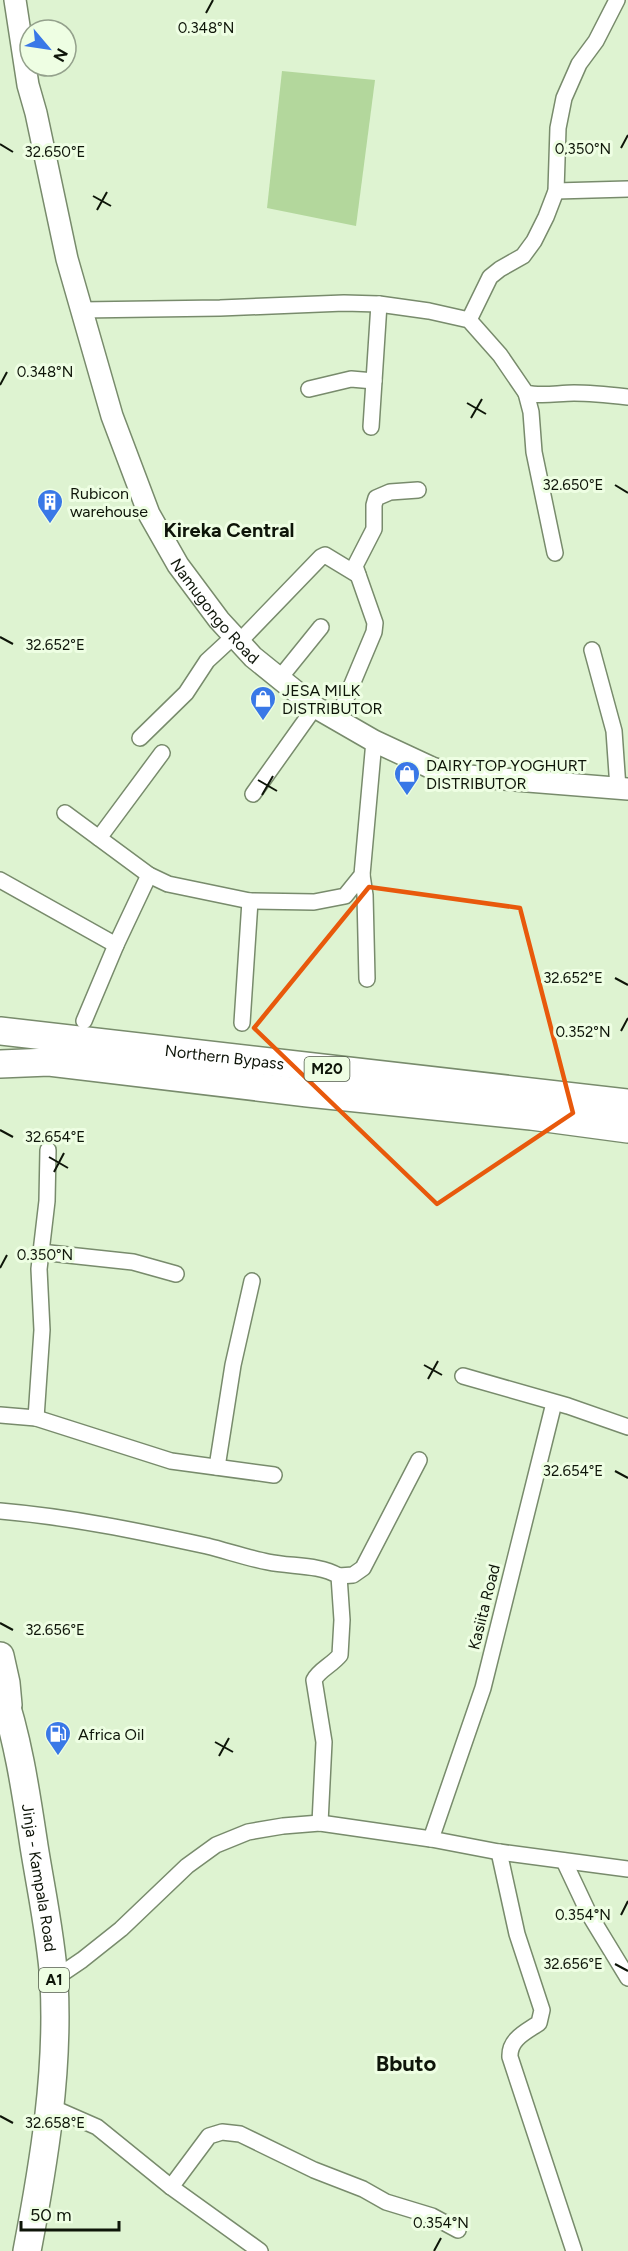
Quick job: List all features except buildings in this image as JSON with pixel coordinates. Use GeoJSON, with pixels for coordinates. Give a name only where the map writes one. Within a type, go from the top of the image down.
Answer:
{"type":"FeatureCollection","features":[{"type":"Feature","properties":{"kind":"highway","name":"Northern Bypass"},"geometry":{"type":"LineString","coordinates":[[0,1032],[628,1103]]}},
{"type":"Feature","properties":{"kind":"highway","name":"Northern Bypass"},"geometry":{"type":"LineString","coordinates":[[0,1064],[48,1062],[628,1129]]}},
{"type":"Feature","properties":{"kind":"highway","name":"Jinja - Kampala Road"},"geometry":{"type":"LineString","coordinates":[[0,1656],[6,1683],[3,1697],[28,1804],[54,1979],[55,2031],[49,2106],[37,2199],[27,2251]]}},
{"type":"Feature","properties":{"kind":"main road","name":"Namugongo Road"},"geometry":{"type":"LineString","coordinates":[[15,0],[27,85],[36,113],[67,259],[112,416],[149,513],[178,565],[235,640],[315,707],[374,741],[432,768],[451,774],[623,789]]}},
{"type":"Feature","properties":{"kind":"street"},"geometry":{"type":"LineString","coordinates":[[470,320],[490,277],[523,256],[546,217],[556,191],[558,128],[564,98],[579,64],[596,41],[617,0]]}},
{"type":"Feature","properties":{"kind":"street"},"geometry":{"type":"LineString","coordinates":[[556,191],[628,189]]}},
{"type":"Feature","properties":{"kind":"street"},"geometry":{"type":"LineString","coordinates":[[81,310],[344,303],[379,304],[470,320],[500,355],[526,393],[531,412],[534,452],[555,553]]}},
{"type":"Feature","properties":{"kind":"street"},"geometry":{"type":"LineString","coordinates":[[372,427],[379,304]]}},
{"type":"Feature","properties":{"kind":"street"},"geometry":{"type":"LineString","coordinates":[[309,389],[351,379],[374,381]]}},
{"type":"Feature","properties":{"kind":"street"},"geometry":{"type":"LineString","coordinates":[[526,393],[535,396],[547,393],[577,393],[628,397]]}},
{"type":"Feature","properties":{"kind":"street"},"geometry":{"type":"LineString","coordinates":[[337,720],[374,632],[375,623],[355,566],[358,556],[374,530],[376,498],[390,492],[418,490]]}},
{"type":"Feature","properties":{"kind":"street"},"geometry":{"type":"LineString","coordinates":[[140,738],[186,693],[207,661],[235,640],[321,557],[327,555],[358,575]]}},
{"type":"Feature","properties":{"kind":"street"},"geometry":{"type":"LineString","coordinates":[[279,679],[321,627]]}},
{"type":"Feature","properties":{"kind":"street"},"geometry":{"type":"LineString","coordinates":[[592,650],[614,731],[623,789]]}},
{"type":"Feature","properties":{"kind":"street"},"geometry":{"type":"LineString","coordinates":[[253,794],[315,707]]}},
{"type":"Feature","properties":{"kind":"street"},"geometry":{"type":"LineString","coordinates":[[367,979],[365,895],[362,875],[374,741]]}},
{"type":"Feature","properties":{"kind":"street"},"geometry":{"type":"LineString","coordinates":[[99,838],[162,753]]}},
{"type":"Feature","properties":{"kind":"street"},"geometry":{"type":"LineString","coordinates":[[65,813],[149,875],[168,884],[249,901],[314,902],[345,896],[362,875]]}},
{"type":"Feature","properties":{"kind":"street"},"geometry":{"type":"LineString","coordinates":[[84,1021],[149,875]]}},
{"type":"Feature","properties":{"kind":"street"},"geometry":{"type":"LineString","coordinates":[[0,880],[116,945]]}},
{"type":"Feature","properties":{"kind":"street"},"geometry":{"type":"LineString","coordinates":[[242,1023],[249,901]]}},
{"type":"Feature","properties":{"kind":"street"},"geometry":{"type":"LineString","coordinates":[[36,1418],[42,1330],[39,1269],[47,1202],[48,1150]]}},
{"type":"Feature","properties":{"kind":"street"},"geometry":{"type":"LineString","coordinates":[[40,1252],[133,1262],[176,1274]]}},
{"type":"Feature","properties":{"kind":"street"},"geometry":{"type":"LineString","coordinates":[[216,1467],[233,1365],[252,1281]]}},
{"type":"Feature","properties":{"kind":"street"},"geometry":{"type":"LineString","coordinates":[[463,1376],[576,1409],[628,1427]]}},
{"type":"Feature","properties":{"kind":"street","name":"Kasiita Road"},"geometry":{"type":"LineString","coordinates":[[431,1839],[483,1688],[554,1403]]}},
{"type":"Feature","properties":{"kind":"street"},"geometry":{"type":"LineString","coordinates":[[0,1415],[36,1418],[171,1461],[274,1475]]}},
{"type":"Feature","properties":{"kind":"street"},"geometry":{"type":"LineString","coordinates":[[0,1511],[46,1515],[208,1547],[270,1563],[328,1569],[339,1576],[353,1575],[363,1568],[419,1460]]}},
{"type":"Feature","properties":{"kind":"street"},"geometry":{"type":"LineString","coordinates":[[320,1823],[324,1742],[314,1680],[340,1655],[342,1620],[339,1576]]}},
{"type":"Feature","properties":{"kind":"street"},"geometry":{"type":"LineString","coordinates":[[54,1979],[121,1929],[187,1866],[216,1845],[248,1832],[320,1823],[564,1862],[628,1869]]}},
{"type":"Feature","properties":{"kind":"street"},"geometry":{"type":"LineString","coordinates":[[499,1852],[517,1934],[542,2010],[539,2023],[517,2038],[511,2046],[512,2067],[574,2251]]}},
{"type":"Feature","properties":{"kind":"street"},"geometry":{"type":"LineString","coordinates":[[564,1862],[589,1914],[628,1978]]}},
{"type":"Feature","properties":{"kind":"street"},"geometry":{"type":"LineString","coordinates":[[49,2106],[97,2127],[171,2187],[260,2251]]}},
{"type":"Feature","properties":{"kind":"street"},"geometry":{"type":"LineString","coordinates":[[171,2187],[209,2136],[222,2132],[240,2134],[257,2140],[314,2170],[363,2189],[386,2202],[432,2216],[458,2230]]}},
{"type":"Feature","properties":{"kind":"highlighted area"},"geometry":{"type":"Polygon","coordinates":[[[369,887],[520,908],[573,1113],[437,1204],[254,1028],[369,887]]]}},
{"type":"Feature","properties":{"kind":"green space"},"geometry":{"type":"Polygon","coordinates":[[[282,71],[375,80],[356,226],[267,208],[282,71]]]}},
{"type":"Feature","properties":{"kind":"place","name":"Rubicon warehouse"},"geometry":{"type":"Point","coordinates":[50,525]}},
{"type":"Feature","properties":{"kind":"place","name":"JESA MILK DISTRIBUTOR"},"geometry":{"type":"Point","coordinates":[263,722]}},
{"type":"Feature","properties":{"kind":"place","name":"DAIRY TOP YOGHURT DISTRIBUTOR"},"geometry":{"type":"Point","coordinates":[407,797]}},
{"type":"Feature","properties":{"kind":"place","name":"Africa Oil"},"geometry":{"type":"Point","coordinates":[58,1757]}},
{"type":"Feature","properties":{"kind":"district","name":"Kireka Central"},"geometry":{"type":"Point","coordinates":[229,530]}},
{"type":"Feature","properties":{"kind":"district","name":"Bbuto"},"geometry":{"type":"Point","coordinates":[406,2063]}}]}
